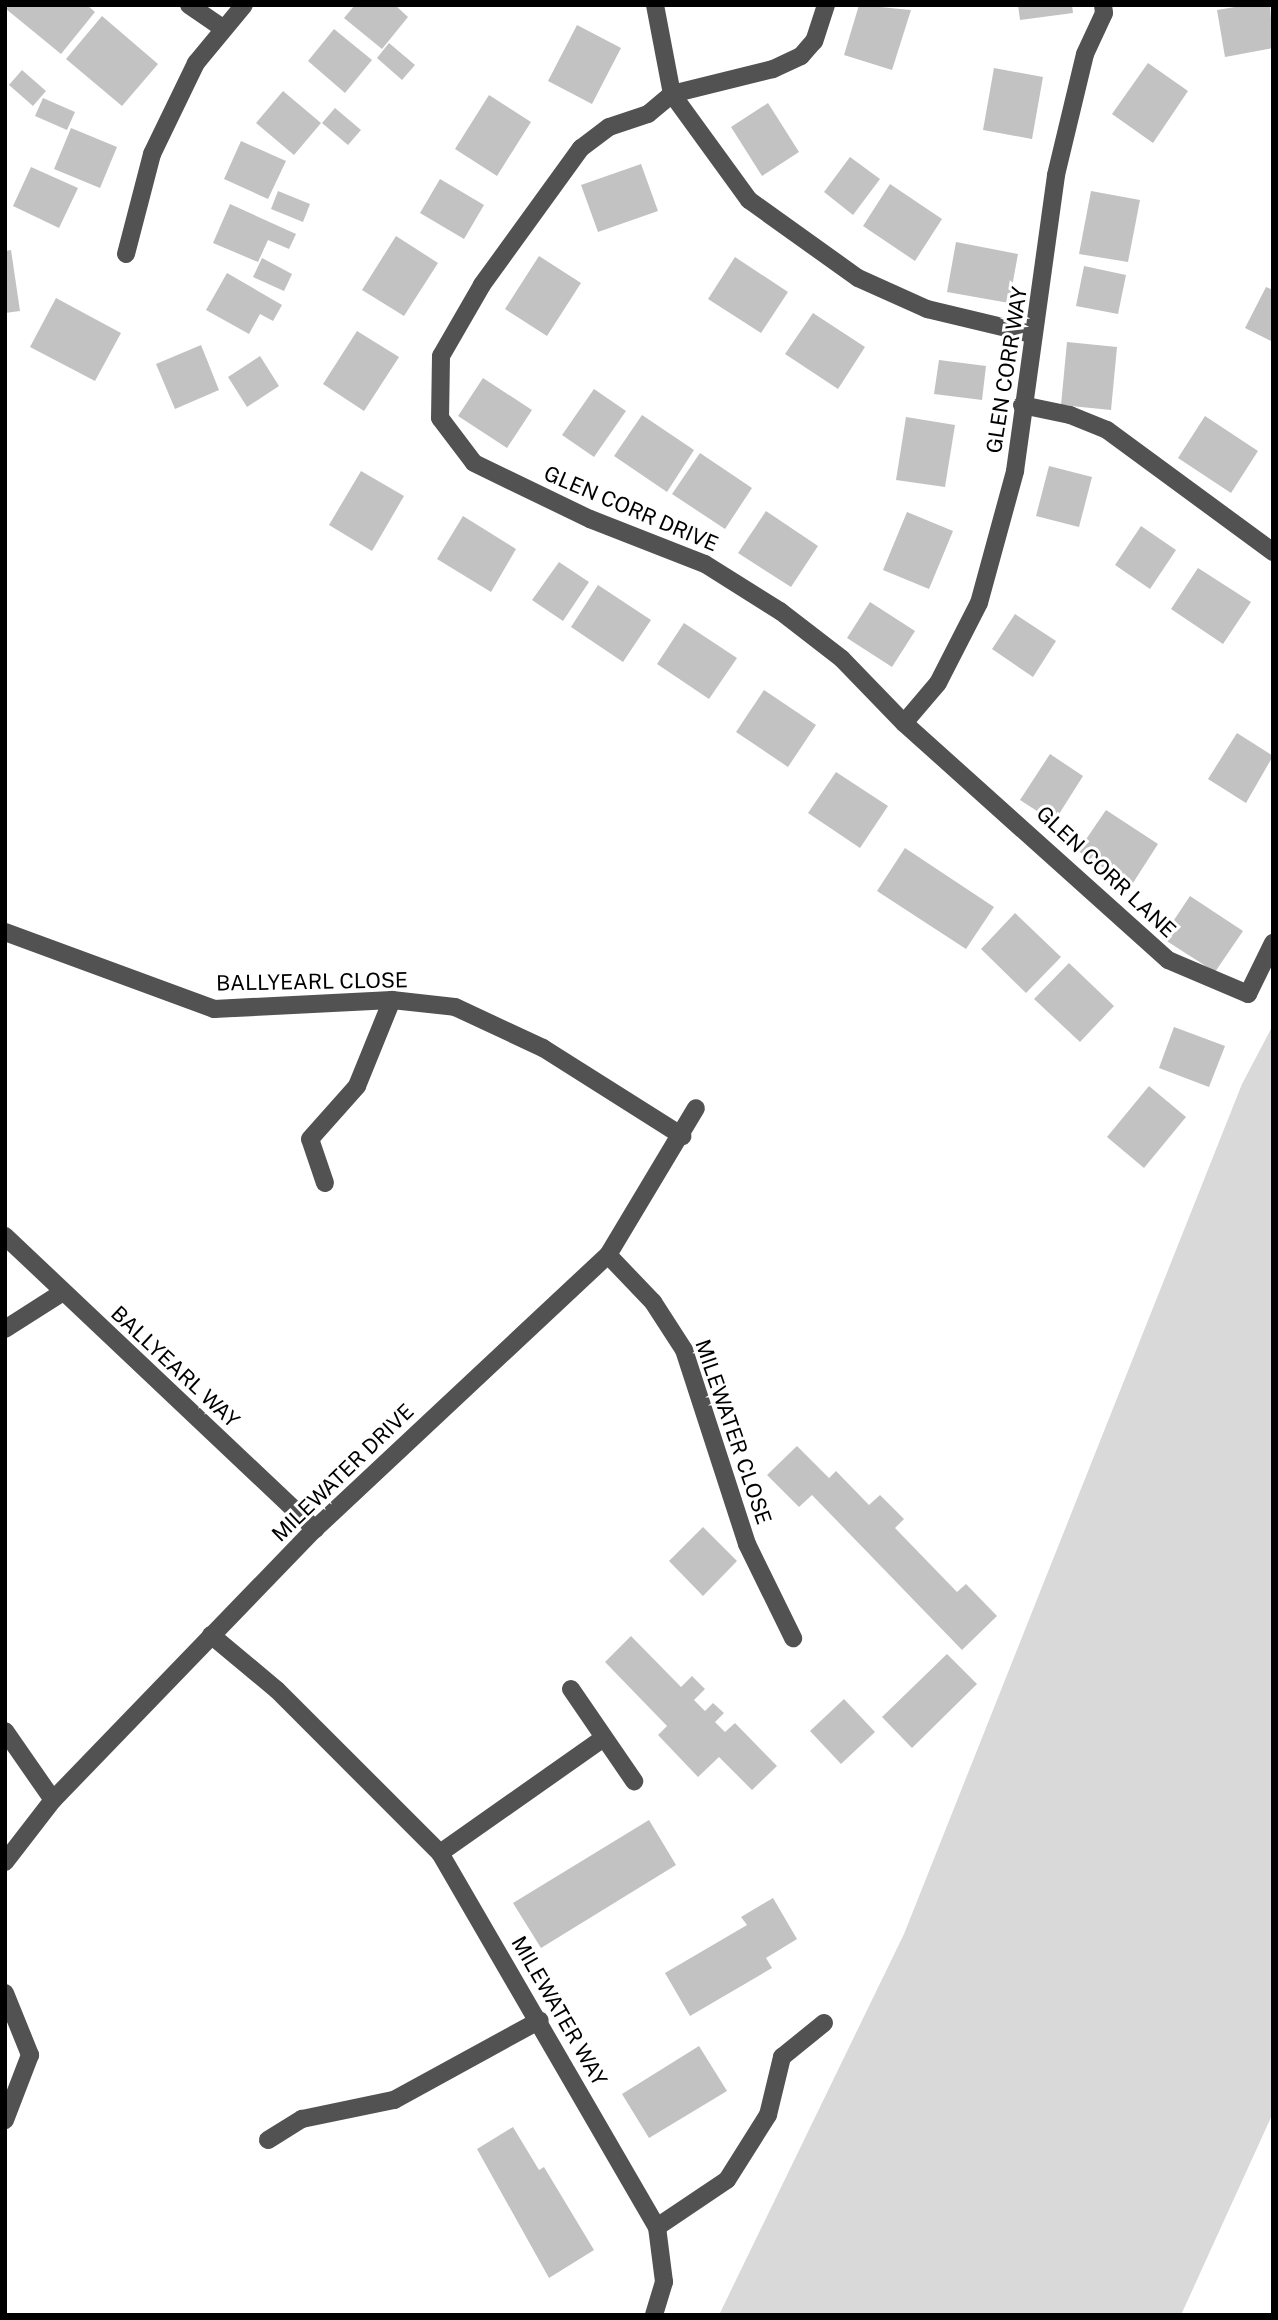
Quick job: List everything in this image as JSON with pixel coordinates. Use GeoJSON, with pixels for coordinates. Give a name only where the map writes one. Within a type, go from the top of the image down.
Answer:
{"type":"FeatureCollection","features":[{"type":"Feature","properties":{"kind":"street"},"geometry":{"type":"LineString","coordinates":[[189,5],[224,29]]}},
{"type":"Feature","properties":{"kind":"street"},"geometry":{"type":"LineString","coordinates":[[126,254],[152,154],[196,63],[244,5]]}},
{"type":"Feature","properties":{"kind":"street"},"geometry":{"type":"LineString","coordinates":[[654,5],[672,94],[749,201],[858,278],[928,309],[1031,334]]}},
{"type":"Feature","properties":{"kind":"street"},"geometry":{"type":"LineString","coordinates":[[672,94],[774,69],[801,56],[814,41],[826,5]]}},
{"type":"Feature","properties":{"kind":"street","name":"GLEN CORR WAY"},"geometry":{"type":"LineString","coordinates":[[904,723],[938,683],[979,603],[1014,471],[1031,334],[1043,288],[1056,175],[1085,54],[1107,8]]}},
{"type":"Feature","properties":{"kind":"street","name":"GLEN CORR DRIVE"},"geometry":{"type":"LineString","coordinates":[[672,94],[648,114],[609,127],[581,148],[557,177],[482,285],[440,356],[440,418],[474,463],[590,519],[705,564],[748,589],[842,659],[904,723]]}},
{"type":"Feature","properties":{"kind":"street"},"geometry":{"type":"LineString","coordinates":[[1022,405],[1070,415],[1107,430],[1273,552]]}},
{"type":"Feature","properties":{"kind":"street","name":"GLEN CORR LANE"},"geometry":{"type":"LineString","coordinates":[[904,723],[1168,960],[1248,994],[1273,943]]}},
{"type":"Feature","properties":{"kind":"street","name":"BALLYEARL CLOSE"},"geometry":{"type":"LineString","coordinates":[[5,932],[214,1009],[393,1000],[455,1007],[543,1048],[682,1136]]}},
{"type":"Feature","properties":{"kind":"street"},"geometry":{"type":"LineString","coordinates":[[325,1183],[310,1139],[357,1086],[393,1000]]}},
{"type":"Feature","properties":{"kind":"street","name":"MILEWATER DRIVE"},"geometry":{"type":"LineString","coordinates":[[5,1862],[53,1800],[315,1529],[608,1255],[682,1136],[696,1108]]}},
{"type":"Feature","properties":{"kind":"street","name":"BALLYEARL WAY"},"geometry":{"type":"LineString","coordinates":[[5,1236],[315,1529]]}},
{"type":"Feature","properties":{"kind":"street","name":"MILEWATER CLOSE"},"geometry":{"type":"LineString","coordinates":[[608,1255],[653,1301],[684,1350],[747,1544],[793,1638]]}},
{"type":"Feature","properties":{"kind":"street"},"geometry":{"type":"LineString","coordinates":[[5,1329],[63,1292]]}},
{"type":"Feature","properties":{"kind":"street","name":"MILEWATER WAY"},"geometry":{"type":"LineString","coordinates":[[211,1636],[277,1690],[440,1853],[540,2020],[657,2227]]}},
{"type":"Feature","properties":{"kind":"street"},"geometry":{"type":"LineString","coordinates":[[571,1689],[602,1739],[634,1782]]}},
{"type":"Feature","properties":{"kind":"street"},"geometry":{"type":"LineString","coordinates":[[5,1731],[53,1800]]}},
{"type":"Feature","properties":{"kind":"street"},"geometry":{"type":"LineString","coordinates":[[440,1853],[602,1739]]}},
{"type":"Feature","properties":{"kind":"street"},"geometry":{"type":"LineString","coordinates":[[5,1993],[30,2055],[5,2120]]}},
{"type":"Feature","properties":{"kind":"street"},"geometry":{"type":"LineString","coordinates":[[268,2140],[302,2119],[394,2100],[540,2020]]}},
{"type":"Feature","properties":{"kind":"street"},"geometry":{"type":"LineString","coordinates":[[654,2315],[664,2282],[657,2227],[727,2180],[768,2115],[782,2057],[824,2023]]}},
{"type":"Feature","properties":{"kind":"shaded area"},"geometry":{"type":"Polygon","coordinates":[[[1273,1025],[1273,2113],[1181,2315],[719,2315],[904,1934],[1242,1084],[1273,1025]]]}},
{"type":"Feature","properties":{"kind":"building"},"geometry":{"type":"Polygon","coordinates":[[[9,5],[87,5],[95,12],[61,54],[6,9],[9,5]]]}},
{"type":"Feature","properties":{"kind":"building"},"geometry":{"type":"Polygon","coordinates":[[[355,5],[395,5],[408,17],[382,49],[344,18],[355,5]]]}},
{"type":"Feature","properties":{"kind":"building"},"geometry":{"type":"Polygon","coordinates":[[[859,5],[911,10],[892,70],[844,55],[859,5]]]}},
{"type":"Feature","properties":{"kind":"building"},"geometry":{"type":"Polygon","coordinates":[[[1018,5],[1072,5],[1073,13],[1020,20],[1018,5]]]}},
{"type":"Feature","properties":{"kind":"building"},"geometry":{"type":"Polygon","coordinates":[[[1247,5],[1270,5],[1273,48],[1225,57],[1217,10],[1247,5]]]}},
{"type":"Feature","properties":{"kind":"building"},"geometry":{"type":"Polygon","coordinates":[[[102,16],[158,64],[122,106],[66,59],[102,16]]]}},
{"type":"Feature","properties":{"kind":"building"},"geometry":{"type":"Polygon","coordinates":[[[577,25],[621,48],[592,104],[548,81],[577,25]]]}},
{"type":"Feature","properties":{"kind":"building"},"geometry":{"type":"Polygon","coordinates":[[[334,29],[372,60],[345,93],[308,61],[334,29]]]}},
{"type":"Feature","properties":{"kind":"building"},"geometry":{"type":"Polygon","coordinates":[[[389,43],[415,65],[402,80],[377,58],[389,43]]]}},
{"type":"Feature","properties":{"kind":"building"},"geometry":{"type":"Polygon","coordinates":[[[1148,63],[1188,91],[1153,143],[1112,114],[1148,63]]]}},
{"type":"Feature","properties":{"kind":"building"},"geometry":{"type":"Polygon","coordinates":[[[994,68],[1043,77],[1032,139],[983,130],[994,68]]]}},
{"type":"Feature","properties":{"kind":"building"},"geometry":{"type":"Polygon","coordinates":[[[22,70],[46,91],[33,106],[9,85],[22,70]]]}},
{"type":"Feature","properties":{"kind":"building"},"geometry":{"type":"Polygon","coordinates":[[[283,91],[321,123],[294,155],[256,123],[283,91]]]}},
{"type":"Feature","properties":{"kind":"building"},"geometry":{"type":"Polygon","coordinates":[[[489,95],[531,122],[497,176],[455,149],[489,95]]]}},
{"type":"Feature","properties":{"kind":"building"},"geometry":{"type":"Polygon","coordinates":[[[43,98],[75,112],[67,130],[35,116],[43,98]]]}},
{"type":"Feature","properties":{"kind":"building"},"geometry":{"type":"Polygon","coordinates":[[[768,103],[799,152],[762,176],[731,127],[768,103]]]}},
{"type":"Feature","properties":{"kind":"building"},"geometry":{"type":"Polygon","coordinates":[[[335,108],[361,130],[348,145],[322,123],[335,108]]]}},
{"type":"Feature","properties":{"kind":"building"},"geometry":{"type":"Polygon","coordinates":[[[71,128],[117,147],[100,188],[54,169],[71,128]]]}},
{"type":"Feature","properties":{"kind":"building"},"geometry":{"type":"Polygon","coordinates":[[[241,141],[286,161],[268,199],[224,179],[241,141]]]}},
{"type":"Feature","properties":{"kind":"building"},"geometry":{"type":"Polygon","coordinates":[[[850,157],[880,179],[853,215],[824,192],[850,157]]]}},
{"type":"Feature","properties":{"kind":"building"},"geometry":{"type":"Polygon","coordinates":[[[641,164],[658,211],[598,232],[581,185],[641,164]]]}},
{"type":"Feature","properties":{"kind":"building"},"geometry":{"type":"Polygon","coordinates":[[[31,167],[78,188],[59,228],[13,206],[31,167]]]}},
{"type":"Feature","properties":{"kind":"building"},"geometry":{"type":"Polygon","coordinates":[[[440,179],[484,205],[464,239],[420,213],[440,179]]]}},
{"type":"Feature","properties":{"kind":"building"},"geometry":{"type":"Polygon","coordinates":[[[890,184],[942,219],[915,261],[863,226],[890,184]]]}},
{"type":"Feature","properties":{"kind":"building"},"geometry":{"type":"Polygon","coordinates":[[[278,191],[310,204],[303,222],[271,209],[278,191]]]}},
{"type":"Feature","properties":{"kind":"building"},"geometry":{"type":"Polygon","coordinates":[[[1091,191],[1140,200],[1128,262],[1079,254],[1091,191]]]}},
{"type":"Feature","properties":{"kind":"building"},"geometry":{"type":"Polygon","coordinates":[[[230,204],[296,234],[289,249],[268,240],[258,262],[213,243],[230,204]]]}},
{"type":"Feature","properties":{"kind":"building"},"geometry":{"type":"Polygon","coordinates":[[[396,236],[438,263],[404,316],[362,290],[396,236]]]}},
{"type":"Feature","properties":{"kind":"building"},"geometry":{"type":"Polygon","coordinates":[[[956,242],[1018,254],[1009,303],[947,292],[956,242]]]}},
{"type":"Feature","properties":{"kind":"building"},"geometry":{"type":"Polygon","coordinates":[[[11,250],[20,311],[5,313],[5,251],[11,250]]]}},
{"type":"Feature","properties":{"kind":"building"},"geometry":{"type":"Polygon","coordinates":[[[539,256],[581,283],[547,336],[505,309],[539,256]]]}},
{"type":"Feature","properties":{"kind":"building"},"geometry":{"type":"Polygon","coordinates":[[[735,257],[788,292],[761,333],[708,299],[735,257]]]}},
{"type":"Feature","properties":{"kind":"building"},"geometry":{"type":"Polygon","coordinates":[[[262,258],[292,274],[284,291],[253,277],[262,258]]]}},
{"type":"Feature","properties":{"kind":"building"},"geometry":{"type":"Polygon","coordinates":[[[1084,266],[1126,275],[1118,314],[1076,306],[1084,266]]]}},
{"type":"Feature","properties":{"kind":"building"},"geometry":{"type":"Polygon","coordinates":[[[227,273],[282,305],[273,321],[260,314],[249,334],[206,310],[227,273]]]}},
{"type":"Feature","properties":{"kind":"building"},"geometry":{"type":"Polygon","coordinates":[[[1266,287],[1273,290],[1273,342],[1245,328],[1266,287]]]}},
{"type":"Feature","properties":{"kind":"building"},"geometry":{"type":"Polygon","coordinates":[[[56,298],[121,333],[95,381],[30,347],[56,298]]]}},
{"type":"Feature","properties":{"kind":"building"},"geometry":{"type":"Polygon","coordinates":[[[813,313],[865,347],[838,389],[785,354],[813,313]]]}},
{"type":"Feature","properties":{"kind":"building"},"geometry":{"type":"Polygon","coordinates":[[[357,331],[399,357],[364,411],[323,384],[357,331]]]}},
{"type":"Feature","properties":{"kind":"building"},"geometry":{"type":"Polygon","coordinates":[[[1067,342],[1117,347],[1111,410],[1061,405],[1067,342]]]}},
{"type":"Feature","properties":{"kind":"building"},"geometry":{"type":"Polygon","coordinates":[[[201,345],[219,390],[175,409],[156,364],[201,345]]]}},
{"type":"Feature","properties":{"kind":"building"},"geometry":{"type":"Polygon","coordinates":[[[260,356],[279,386],[247,407],[228,377],[260,356]]]}},
{"type":"Feature","properties":{"kind":"building"},"geometry":{"type":"Polygon","coordinates":[[[939,360],[986,366],[982,400],[934,394],[939,360]]]}},
{"type":"Feature","properties":{"kind":"building"},"geometry":{"type":"Polygon","coordinates":[[[483,378],[532,410],[507,448],[458,416],[483,378]]]}},
{"type":"Feature","properties":{"kind":"building"},"geometry":{"type":"Polygon","coordinates":[[[594,389],[626,411],[594,457],[562,435],[594,389]]]}},
{"type":"Feature","properties":{"kind":"building"},"geometry":{"type":"Polygon","coordinates":[[[642,415],[694,450],[667,492],[614,456],[642,415]]]}},
{"type":"Feature","properties":{"kind":"building"},"geometry":{"type":"Polygon","coordinates":[[[1205,416],[1258,451],[1231,493],[1178,458],[1205,416]]]}},
{"type":"Feature","properties":{"kind":"building"},"geometry":{"type":"Polygon","coordinates":[[[906,417],[955,425],[945,487],[896,480],[906,417]]]}},
{"type":"Feature","properties":{"kind":"building"},"geometry":{"type":"Polygon","coordinates":[[[700,453],[752,488],[725,529],[672,494],[700,453]]]}},
{"type":"Feature","properties":{"kind":"building"},"geometry":{"type":"Polygon","coordinates":[[[1049,466],[1092,477],[1079,527],[1036,516],[1049,466]]]}},
{"type":"Feature","properties":{"kind":"building"},"geometry":{"type":"Polygon","coordinates":[[[361,471],[404,496],[372,551],[329,525],[361,471]]]}},
{"type":"Feature","properties":{"kind":"building"},"geometry":{"type":"Polygon","coordinates":[[[766,511],[818,546],[791,587],[738,553],[766,511]]]}},
{"type":"Feature","properties":{"kind":"building"},"geometry":{"type":"Polygon","coordinates":[[[907,512],[953,531],[929,589],[883,570],[907,512]]]}},
{"type":"Feature","properties":{"kind":"building"},"geometry":{"type":"Polygon","coordinates":[[[463,516],[516,549],[491,592],[437,559],[463,516]]]}},
{"type":"Feature","properties":{"kind":"building"},"geometry":{"type":"Polygon","coordinates":[[[1141,526],[1176,550],[1150,589],[1115,565],[1141,526]]]}},
{"type":"Feature","properties":{"kind":"building"},"geometry":{"type":"Polygon","coordinates":[[[559,562],[589,582],[563,621],[532,600],[559,562]]]}},
{"type":"Feature","properties":{"kind":"building"},"geometry":{"type":"Polygon","coordinates":[[[1198,568],[1251,602],[1223,644],[1171,609],[1198,568]]]}},
{"type":"Feature","properties":{"kind":"building"},"geometry":{"type":"Polygon","coordinates":[[[598,585],[651,620],[623,662],[571,627],[598,585]]]}},
{"type":"Feature","properties":{"kind":"building"},"geometry":{"type":"Polygon","coordinates":[[[870,602],[915,631],[892,667],[847,638],[870,602]]]}},
{"type":"Feature","properties":{"kind":"building"},"geometry":{"type":"Polygon","coordinates":[[[1015,614],[1056,641],[1033,677],[992,649],[1015,614]]]}},
{"type":"Feature","properties":{"kind":"building"},"geometry":{"type":"Polygon","coordinates":[[[684,623],[737,658],[709,699],[657,664],[684,623]]]}},
{"type":"Feature","properties":{"kind":"building"},"geometry":{"type":"Polygon","coordinates":[[[764,690],[816,725],[788,767],[736,732],[764,690]]]}},
{"type":"Feature","properties":{"kind":"building"},"geometry":{"type":"Polygon","coordinates":[[[1237,733],[1273,756],[1246,803],[1208,779],[1237,733]]]}},
{"type":"Feature","properties":{"kind":"building"},"geometry":{"type":"Polygon","coordinates":[[[1050,754],[1083,776],[1054,822],[1020,800],[1050,754]]]}},
{"type":"Feature","properties":{"kind":"building"},"geometry":{"type":"Polygon","coordinates":[[[836,772],[888,806],[860,848],[808,813],[836,772]]]}},
{"type":"Feature","properties":{"kind":"building"},"geometry":{"type":"Polygon","coordinates":[[[1106,810],[1158,844],[1131,886],[1078,851],[1106,810]]]}},
{"type":"Feature","properties":{"kind":"building"},"geometry":{"type":"Polygon","coordinates":[[[905,848],[994,907],[966,949],[877,891],[905,848]]]}},
{"type":"Feature","properties":{"kind":"building"},"geometry":{"type":"Polygon","coordinates":[[[1190,896],[1243,931],[1215,972],[1162,938],[1190,896]]]}},
{"type":"Feature","properties":{"kind":"building"},"geometry":{"type":"Polygon","coordinates":[[[1015,913],[1061,957],[1026,993],[981,949],[1015,913]]]}},
{"type":"Feature","properties":{"kind":"building"},"geometry":{"type":"Polygon","coordinates":[[[1069,963],[1114,1006],[1080,1042],[1034,999],[1069,963]]]}},
{"type":"Feature","properties":{"kind":"building"},"geometry":{"type":"Polygon","coordinates":[[[1174,1027],[1225,1046],[1209,1087],[1159,1068],[1174,1027]]]}},
{"type":"Feature","properties":{"kind":"building"},"geometry":{"type":"Polygon","coordinates":[[[1149,1086],[1186,1117],[1144,1168],[1107,1137],[1149,1086]]]}},
{"type":"Feature","properties":{"kind":"building"},"geometry":{"type":"Polygon","coordinates":[[[797,1446],[829,1478],[836,1471],[869,1505],[880,1495],[904,1519],[895,1528],[957,1592],[966,1584],[997,1616],[962,1650],[812,1495],[799,1507],[767,1475],[797,1446]]]}},
{"type":"Feature","properties":{"kind":"building"},"geometry":{"type":"Polygon","coordinates":[[[703,1527],[737,1561],[703,1596],[669,1561],[703,1527]]]}},
{"type":"Feature","properties":{"kind":"building"},"geometry":{"type":"Polygon","coordinates":[[[631,1636],[681,1687],[692,1676],[705,1689],[694,1700],[705,1711],[713,1703],[724,1713],[715,1722],[725,1732],[735,1723],[777,1766],[752,1790],[719,1757],[698,1777],[658,1735],[667,1726],[605,1662],[631,1636]]]}},
{"type":"Feature","properties":{"kind":"building"},"geometry":{"type":"Polygon","coordinates":[[[947,1654],[977,1684],[912,1748],[882,1717],[947,1654]]]}},
{"type":"Feature","properties":{"kind":"building"},"geometry":{"type":"Polygon","coordinates":[[[844,1699],[875,1732],[841,1764],[810,1731],[844,1699]]]}},
{"type":"Feature","properties":{"kind":"building"},"geometry":{"type":"Polygon","coordinates":[[[649,1820],[676,1865],[541,1948],[513,1903],[649,1820]]]}},
{"type":"Feature","properties":{"kind":"building"},"geometry":{"type":"Polygon","coordinates":[[[773,1898],[797,1939],[766,1958],[772,1968],[690,2016],[665,1973],[747,1925],[741,1917],[773,1898]]]}},
{"type":"Feature","properties":{"kind":"building"},"geometry":{"type":"Polygon","coordinates":[[[699,2046],[727,2091],[649,2138],[622,2094],[699,2046]]]}},
{"type":"Feature","properties":{"kind":"building"},"geometry":{"type":"Polygon","coordinates":[[[513,2127],[539,2170],[544,2167],[594,2250],[549,2278],[477,2149],[513,2127]]]}}]}
